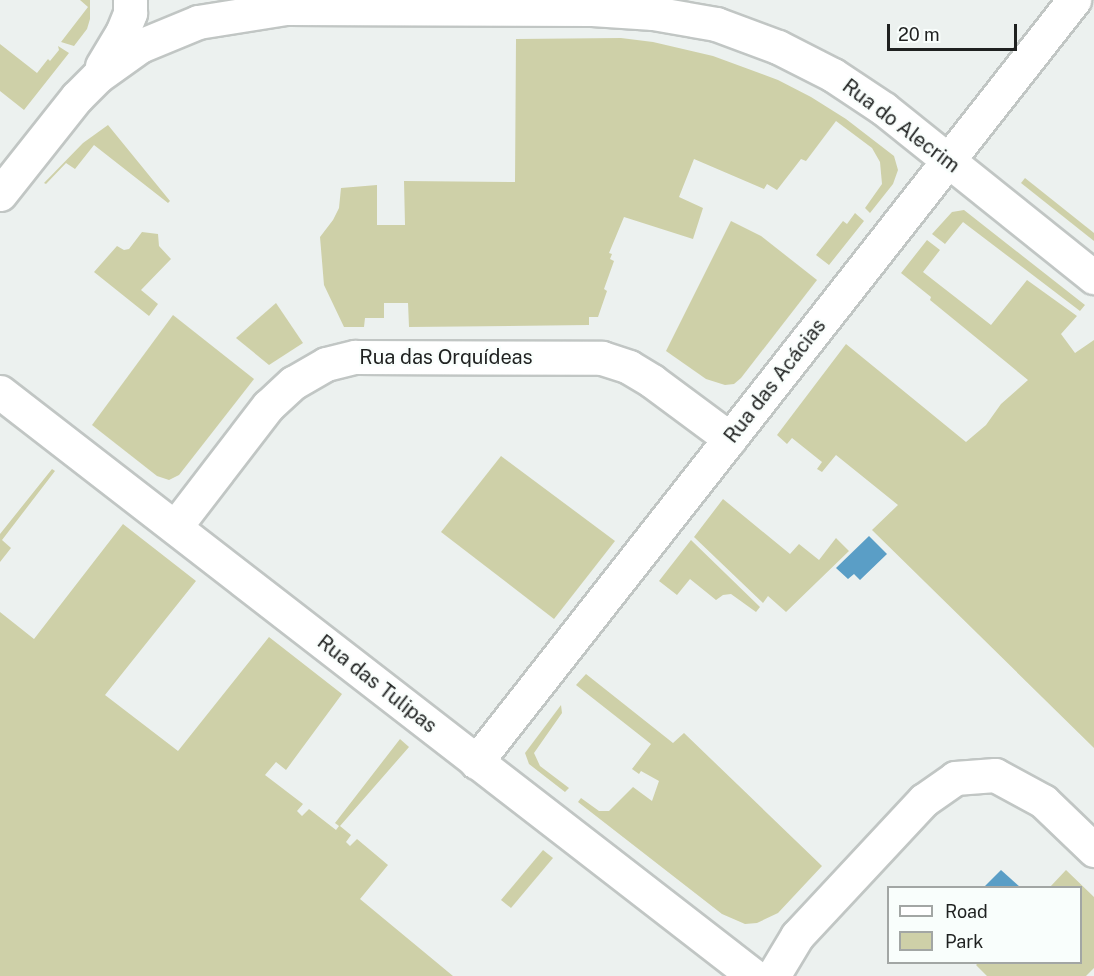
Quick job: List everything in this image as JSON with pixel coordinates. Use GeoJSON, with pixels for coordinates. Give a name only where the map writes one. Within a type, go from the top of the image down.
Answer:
{"type":"FeatureCollection","features":[{"type":"Feature","properties":{"kind":"street"},"geometry":{"type":"LineString","coordinates":[[77,97],[123,33],[130,13],[130,0]]}},
{"type":"Feature","properties":{"kind":"street"},"geometry":{"type":"LineString","coordinates":[[199,0],[237,7],[286,8]]}},
{"type":"Feature","properties":{"kind":"street","name":"Rua das Acácias"},"geometry":{"type":"LineString","coordinates":[[476,762],[1074,0]]}},
{"type":"Feature","properties":{"kind":"street","name":"Rua do Alecrim"},"geometry":{"type":"LineString","coordinates":[[0,194],[77,97],[116,61],[167,33],[198,22],[286,8],[592,9],[653,13],[716,24],[778,47],[833,75],[884,109],[1094,277]]}},
{"type":"Feature","properties":{"kind":"street","name":"Rua das Orquídeas"},"geometry":{"type":"LineString","coordinates":[[175,527],[268,406],[293,383],[326,364],[355,357],[602,358],[629,367],[652,381],[730,439]]}},
{"type":"Feature","properties":{"kind":"street","name":"Rua das Tulipas"},"geometry":{"type":"LineString","coordinates":[[0,392],[754,976]]}},
{"type":"Feature","properties":{"kind":"street"},"geometry":{"type":"LineString","coordinates":[[772,976],[797,936],[924,800],[955,778],[995,775],[1043,801],[1094,850]]}},
{"type":"Feature","properties":{"kind":"green space"},"geometry":{"type":"Polygon","coordinates":[[[80,0],[90,0],[90,19],[87,29],[74,46],[61,42],[88,7],[80,0]]]}},
{"type":"Feature","properties":{"kind":"green space"},"geometry":{"type":"Polygon","coordinates":[[[621,38],[653,42],[713,56],[778,80],[811,97],[846,119],[894,156],[898,170],[893,184],[870,213],[865,208],[882,184],[880,162],[872,148],[836,121],[806,161],[801,159],[777,190],[767,184],[764,189],[694,159],[679,197],[703,208],[693,239],[624,217],[609,253],[612,254],[610,259],[614,261],[604,289],[607,291],[598,317],[589,317],[589,325],[409,327],[408,303],[384,303],[384,318],[365,318],[364,327],[344,327],[324,285],[320,237],[339,208],[341,188],[377,185],[377,225],[405,225],[404,181],[515,182],[516,39],[621,38]]]}},
{"type":"Feature","properties":{"kind":"green space"},"geometry":{"type":"Polygon","coordinates":[[[0,44],[37,73],[59,50],[58,46],[69,53],[24,110],[0,91],[0,44]]]}},
{"type":"Feature","properties":{"kind":"green space"},"geometry":{"type":"Polygon","coordinates":[[[108,125],[170,201],[168,203],[94,145],[75,169],[66,163],[46,184],[44,183],[83,143],[108,125]]]}},
{"type":"Feature","properties":{"kind":"green space"},"geometry":{"type":"Polygon","coordinates":[[[1025,178],[1094,233],[1094,241],[1021,183],[1025,178]]]}},
{"type":"Feature","properties":{"kind":"green space"},"geometry":{"type":"Polygon","coordinates":[[[964,210],[1085,305],[1080,311],[963,222],[945,244],[932,234],[952,212],[964,210]]]}},
{"type":"Feature","properties":{"kind":"green space"},"geometry":{"type":"Polygon","coordinates":[[[855,213],[864,221],[829,265],[816,255],[843,221],[847,224],[855,213]]]}},
{"type":"Feature","properties":{"kind":"green space"},"geometry":{"type":"Polygon","coordinates":[[[731,221],[761,236],[817,280],[741,378],[734,384],[725,385],[706,379],[666,351],[731,221]]]}},
{"type":"Feature","properties":{"kind":"green space"},"geometry":{"type":"Polygon","coordinates":[[[142,232],[158,234],[159,246],[171,259],[141,290],[158,304],[149,316],[94,272],[117,246],[124,250],[129,249],[142,232]]]}},
{"type":"Feature","properties":{"kind":"green space"},"geometry":{"type":"Polygon","coordinates":[[[927,240],[940,250],[923,272],[991,325],[1027,280],[1077,316],[1061,334],[1075,353],[1094,340],[1094,748],[872,530],[898,505],[836,455],[822,472],[817,469],[822,462],[792,438],[787,444],[777,435],[846,344],[966,442],[986,425],[1001,404],[1028,380],[930,300],[931,297],[901,273],[927,240]]]}},
{"type":"Feature","properties":{"kind":"green space"},"geometry":{"type":"Polygon","coordinates":[[[276,303],[303,343],[269,365],[236,338],[276,303]]]}},
{"type":"Feature","properties":{"kind":"green space"},"geometry":{"type":"Polygon","coordinates":[[[173,315],[254,379],[179,475],[169,480],[157,476],[92,425],[173,315]]]}},
{"type":"Feature","properties":{"kind":"green space"},"geometry":{"type":"Polygon","coordinates":[[[501,456],[615,541],[554,619],[441,532],[501,456]]]}},
{"type":"Feature","properties":{"kind":"green space"},"geometry":{"type":"Polygon","coordinates":[[[52,469],[55,471],[2,540],[11,548],[0,562],[0,534],[52,469]]]}},
{"type":"Feature","properties":{"kind":"green space"},"geometry":{"type":"Polygon","coordinates":[[[723,499],[790,554],[799,544],[819,560],[836,538],[849,551],[786,612],[768,596],[763,603],[694,537],[723,499]]]}},
{"type":"Feature","properties":{"kind":"green space"},"geometry":{"type":"Polygon","coordinates":[[[123,524],[196,581],[105,695],[178,751],[269,637],[342,694],[286,770],[276,762],[265,775],[303,804],[297,811],[302,816],[309,809],[336,830],[339,826],[335,823],[400,739],[409,747],[340,826],[351,835],[346,842],[350,846],[357,839],[388,865],[360,899],[453,976],[0,976],[0,612],[34,639],[123,524]]]}},
{"type":"Feature","properties":{"kind":"green space"},"geometry":{"type":"Polygon","coordinates":[[[691,540],[760,607],[756,612],[731,594],[723,595],[716,600],[690,579],[677,595],[659,581],[691,540]]]}},
{"type":"Feature","properties":{"kind":"green space"},"geometry":{"type":"Polygon","coordinates":[[[586,674],[673,743],[684,733],[822,866],[778,913],[757,923],[745,924],[722,914],[578,802],[581,798],[599,811],[609,811],[633,787],[652,801],[659,781],[641,771],[639,774],[632,769],[651,744],[576,685],[586,674]]]}},
{"type":"Feature","properties":{"kind":"green space"},"geometry":{"type":"Polygon","coordinates":[[[561,705],[562,713],[534,753],[540,766],[569,788],[565,792],[529,764],[525,753],[561,705]]]}},
{"type":"Feature","properties":{"kind":"green space"},"geometry":{"type":"Polygon","coordinates":[[[543,850],[553,858],[511,908],[501,900],[543,850]]]}},
{"type":"Feature","properties":{"kind":"green space"},"geometry":{"type":"Polygon","coordinates":[[[1066,870],[1094,897],[1094,968],[1086,976],[987,976],[977,964],[1082,964],[1082,886],[1051,886],[1066,870]]]}},
{"type":"Feature","properties":{"kind":"water"},"geometry":{"type":"Polygon","coordinates":[[[869,536],[887,554],[860,580],[854,574],[848,579],[836,568],[869,536]]]}},
{"type":"Feature","properties":{"kind":"water"},"geometry":{"type":"Polygon","coordinates":[[[1001,870],[1019,886],[985,886],[1001,870]]]}}]}
